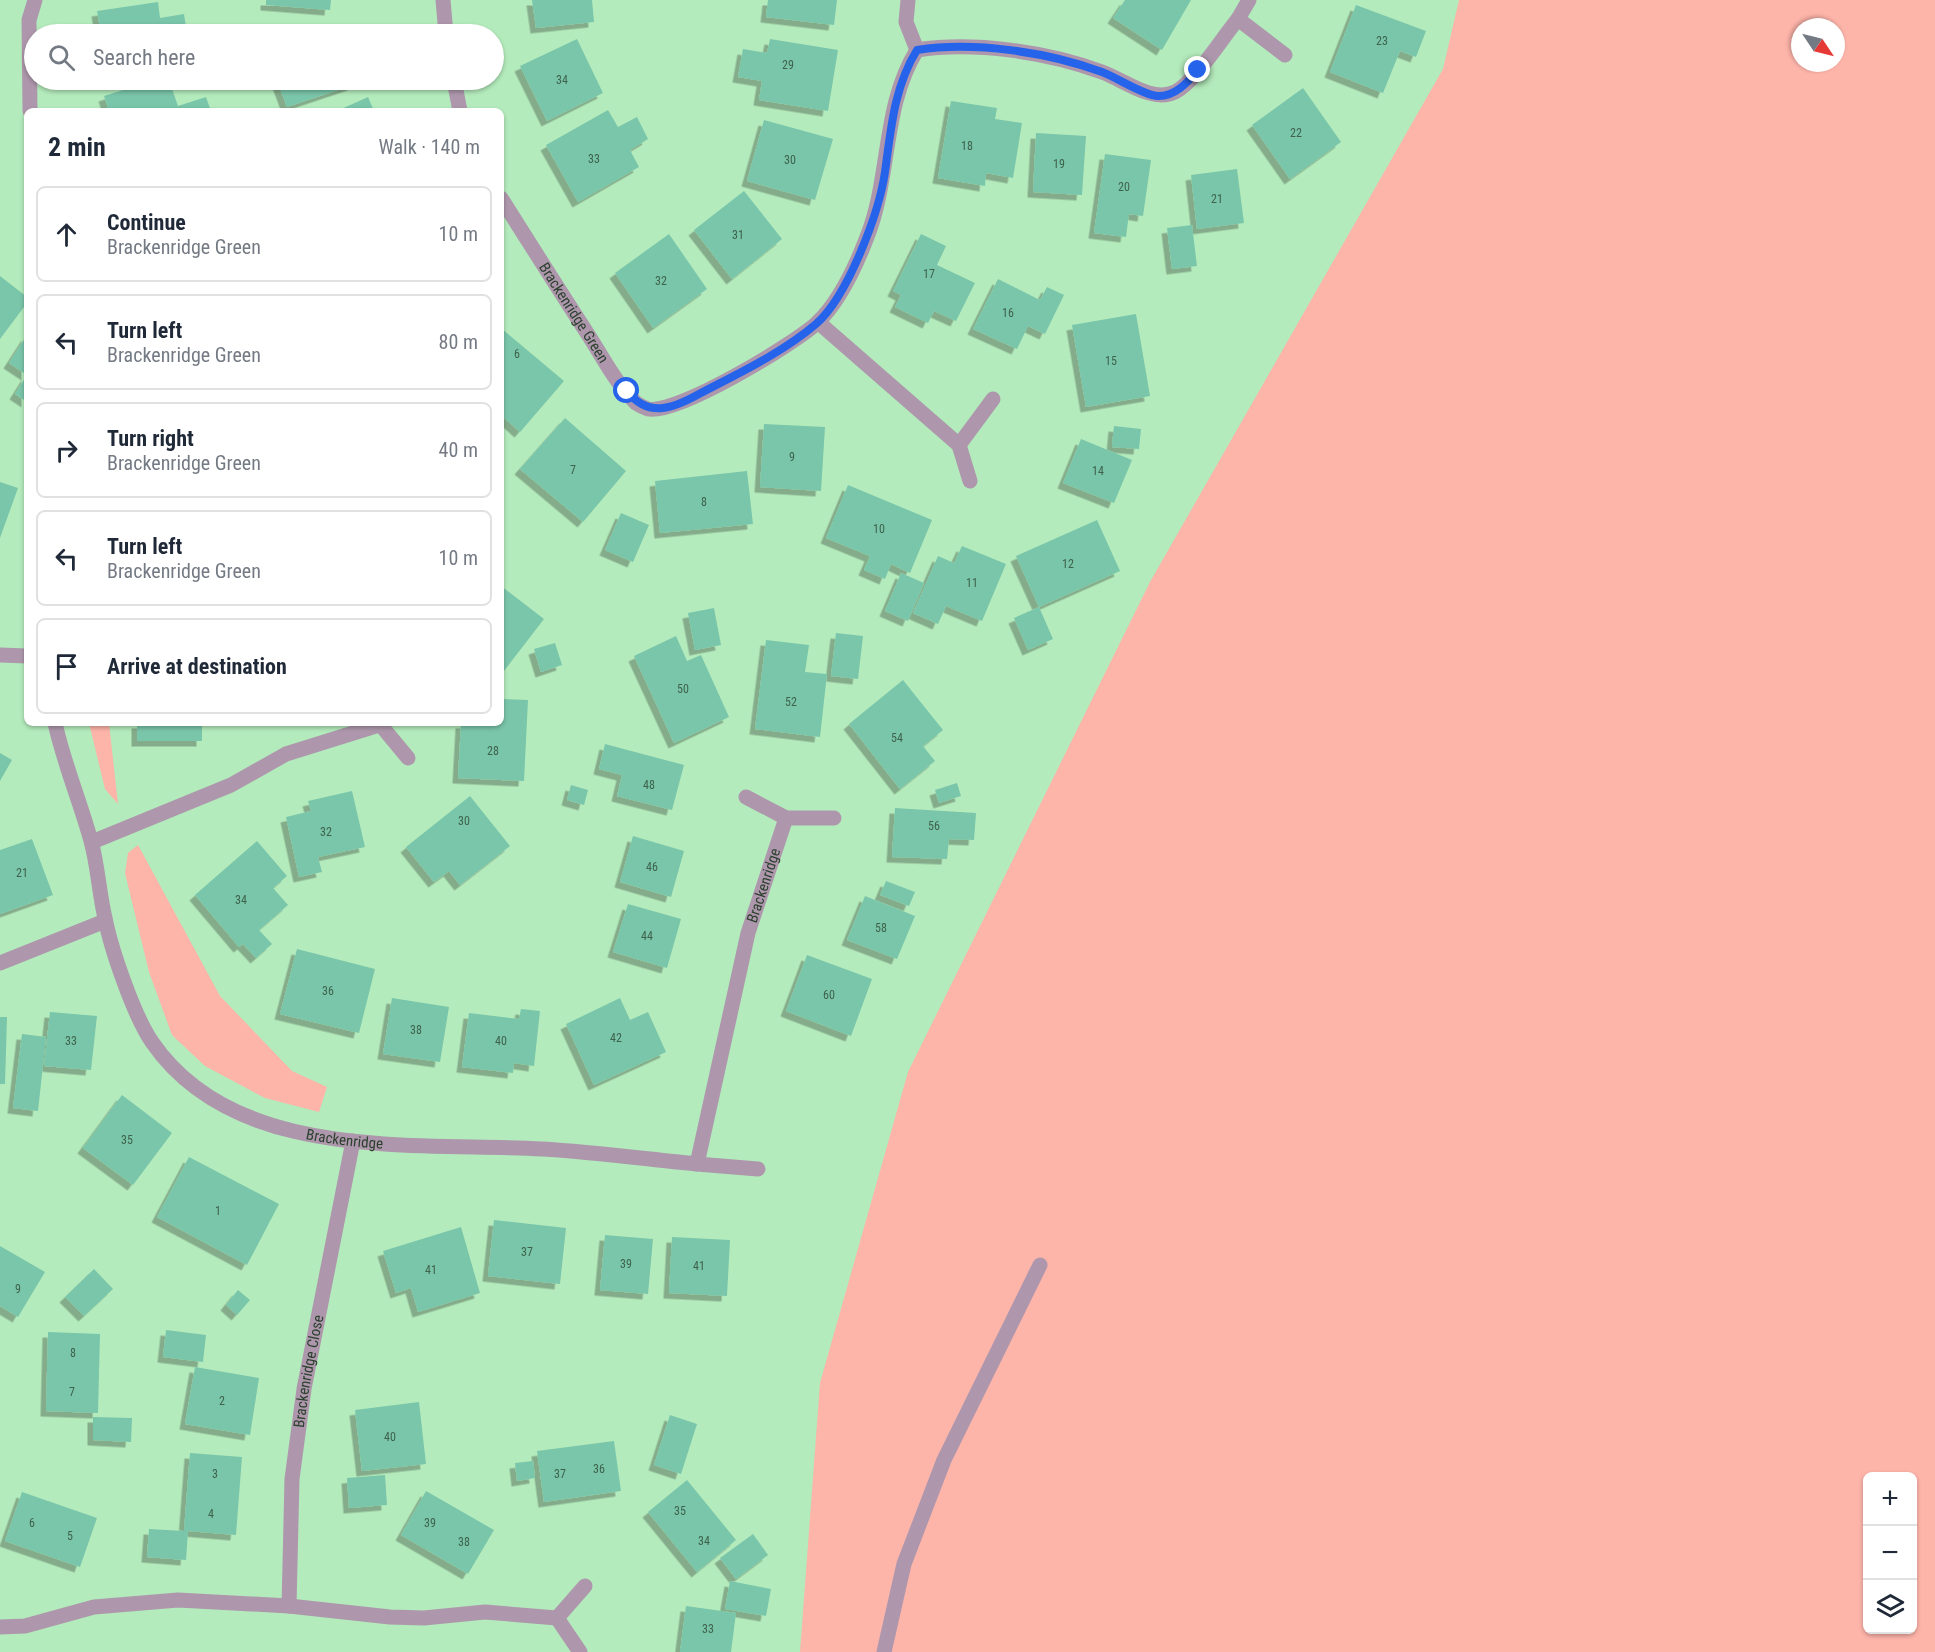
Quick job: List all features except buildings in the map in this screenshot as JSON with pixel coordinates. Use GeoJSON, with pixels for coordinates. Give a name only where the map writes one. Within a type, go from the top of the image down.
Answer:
{"type":"FeatureCollection","features":[{"type":"Feature","properties":{"kind":"street"},"geometry":{"type":"LineString","coordinates":[[29,24],[35,0]]}},
{"type":"Feature","properties":{"kind":"street"},"geometry":{"type":"LineString","coordinates":[[443,0],[446,24]]}},
{"type":"Feature","properties":{"kind":"street"},"geometry":{"type":"LineString","coordinates":[[908,0],[906,22],[917,50],[946,45],[1039,55],[1104,72],[1157,96],[1174,92],[1186,84],[1238,19],[1249,0]]}},
{"type":"Feature","properties":{"kind":"street"},"geometry":{"type":"LineString","coordinates":[[1238,19],[1285,55]]}},
{"type":"Feature","properties":{"kind":"street","name":"Brackenridge Green"},"geometry":{"type":"LineString","coordinates":[[504,203],[610,369],[637,403],[649,410],[670,406],[696,396],[784,348],[818,322],[839,295],[867,237],[885,174],[898,89],[906,67],[917,50]]}},
{"type":"Feature","properties":{"kind":"street"},"geometry":{"type":"LineString","coordinates":[[30,90],[30,108]]}},
{"type":"Feature","properties":{"kind":"street"},"geometry":{"type":"LineString","coordinates":[[456,90],[459,108]]}},
{"type":"Feature","properties":{"kind":"street"},"geometry":{"type":"LineString","coordinates":[[818,322],[959,445],[970,481]]}},
{"type":"Feature","properties":{"kind":"street"},"geometry":{"type":"LineString","coordinates":[[959,445],[993,399]]}},
{"type":"Feature","properties":{"kind":"street"},"geometry":{"type":"LineString","coordinates":[[0,655],[24,656]]}},
{"type":"Feature","properties":{"kind":"street","name":"Brackenridge"},"geometry":{"type":"LineString","coordinates":[[56,726],[64,763],[92,842],[105,921],[141,1021],[151,1041],[185,1078],[213,1099],[258,1121],[298,1133],[353,1141],[544,1149],[758,1169]]}},
{"type":"Feature","properties":{"kind":"street"},"geometry":{"type":"LineString","coordinates":[[92,842],[231,784],[286,754],[373,726]]}},
{"type":"Feature","properties":{"kind":"street"},"geometry":{"type":"LineString","coordinates":[[381,726],[408,758]]}},
{"type":"Feature","properties":{"kind":"street"},"geometry":{"type":"LineString","coordinates":[[746,797],[786,818],[834,818]]}},
{"type":"Feature","properties":{"kind":"street","name":"Brackenridge"},"geometry":{"type":"LineString","coordinates":[[697,1164],[748,933],[786,818]]}},
{"type":"Feature","properties":{"kind":"street"},"geometry":{"type":"LineString","coordinates":[[0,963],[105,921]]}},
{"type":"Feature","properties":{"kind":"street","name":"Brackenridge Close"},"geometry":{"type":"LineString","coordinates":[[289,1606],[292,1479],[304,1389],[353,1141]]}},
{"type":"Feature","properties":{"kind":"street"},"geometry":{"type":"LineString","coordinates":[[884,1652],[904,1564],[944,1460],[1040,1264]]}},
{"type":"Feature","properties":{"kind":"street"},"geometry":{"type":"LineString","coordinates":[[557,1618],[585,1586]]}},
{"type":"Feature","properties":{"kind":"street"},"geometry":{"type":"LineString","coordinates":[[0,1627],[25,1626],[94,1606],[178,1600],[289,1606],[390,1617],[424,1618],[485,1612],[557,1618]]}},
{"type":"Feature","properties":{"kind":"street"},"geometry":{"type":"LineString","coordinates":[[557,1618],[580,1652]]}},
{"type":"Feature","properties":{"kind":"shaded area"},"geometry":{"type":"Polygon","coordinates":[[[1459,0],[1935,0],[1935,1652],[800,1652],[820,1383],[908,1072],[1150,582],[1443,69],[1459,0]]]}},
{"type":"Feature","properties":{"kind":"shaded area"},"geometry":{"type":"Polygon","coordinates":[[[90,726],[109,726],[118,804],[105,789],[90,726]]]}},
{"type":"Feature","properties":{"kind":"shaded area"},"geometry":{"type":"Polygon","coordinates":[[[138,845],[220,996],[292,1071],[327,1087],[319,1112],[265,1098],[205,1066],[172,1035],[149,972],[125,873],[128,853],[138,845]]]}},
{"type":"Feature","properties":{"kind":"route"},"geometry":{"type":"LineString","coordinates":[[627,391],[637,403],[649,410],[670,406],[696,396],[784,348],[818,322],[839,295],[867,237],[885,174],[898,89],[906,67],[917,50],[946,45],[1039,55],[1104,72],[1157,96],[1174,92],[1186,84],[1198,70]]}}]}
